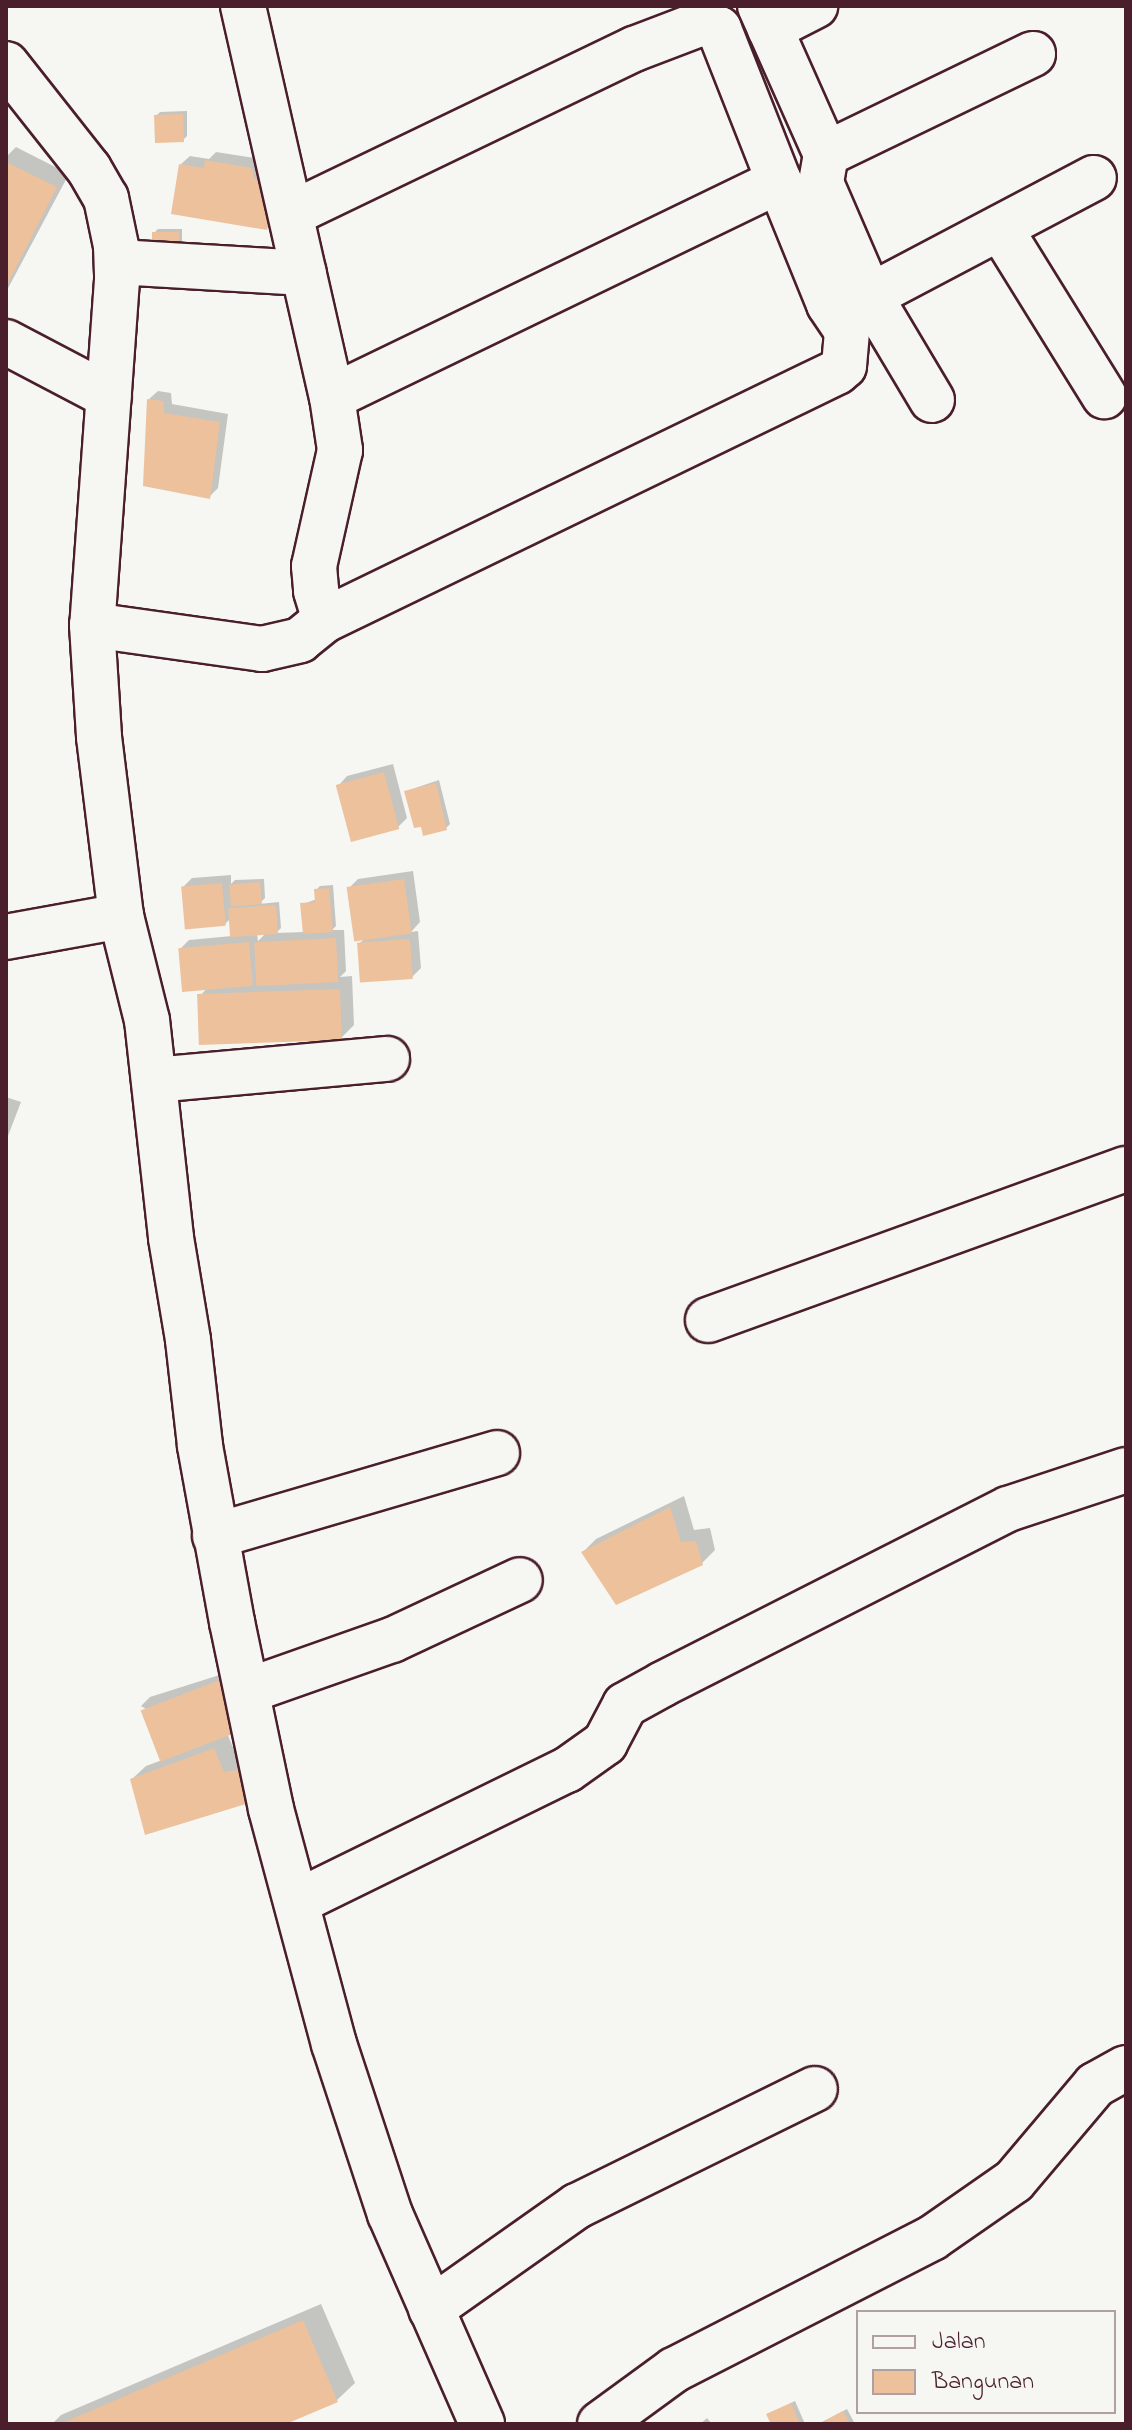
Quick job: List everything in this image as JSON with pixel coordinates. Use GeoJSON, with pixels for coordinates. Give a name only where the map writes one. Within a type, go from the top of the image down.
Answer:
{"type":"FeatureCollection","features":[{"type":"Feature","properties":{"kind":"street"},"geometry":{"type":"LineString","coordinates":[[243,6],[332,397],[340,450],[314,566],[316,591],[325,620]]}},
{"type":"Feature","properties":{"kind":"street"},"geometry":{"type":"LineString","coordinates":[[815,6],[765,17],[826,154],[821,183],[870,296],[932,400]]}},
{"type":"Feature","properties":{"kind":"street"},"geometry":{"type":"LineString","coordinates":[[92,625],[262,649],[300,640],[325,620],[842,369],[847,331],[829,304],[719,29],[702,23],[634,49],[291,214]]}},
{"type":"Feature","properties":{"kind":"street"},"geometry":{"type":"LineString","coordinates":[[826,154],[1033,54]]}},
{"type":"Feature","properties":{"kind":"street"},"geometry":{"type":"LineString","coordinates":[[6,64],[63,134],[100,188],[111,216],[118,262],[92,625],[99,737],[121,916],[136,967],[154,1080],[171,1238],[215,1536],[271,1809],[364,2140],[390,2214],[482,2424]]}},
{"type":"Feature","properties":{"kind":"street"},"geometry":{"type":"LineString","coordinates":[[870,296],[1094,178]]}},
{"type":"Feature","properties":{"kind":"street"},"geometry":{"type":"LineString","coordinates":[[332,397],[779,181]]}},
{"type":"Feature","properties":{"kind":"street"},"geometry":{"type":"LineString","coordinates":[[1000,228],[1104,396]]}},
{"type":"Feature","properties":{"kind":"street"},"geometry":{"type":"LineString","coordinates":[[118,262],[304,273]]}},
{"type":"Feature","properties":{"kind":"street"},"geometry":{"type":"LineString","coordinates":[[6,342],[109,396]]}},
{"type":"Feature","properties":{"kind":"street"},"geometry":{"type":"LineString","coordinates":[[6,937],[121,916]]}},
{"type":"Feature","properties":{"kind":"street"},"geometry":{"type":"LineString","coordinates":[[154,1080],[387,1059]]}},
{"type":"Feature","properties":{"kind":"street"},"geometry":{"type":"LineString","coordinates":[[708,1320],[1126,1169]]}},
{"type":"Feature","properties":{"kind":"street"},"geometry":{"type":"LineString","coordinates":[[215,1536],[497,1453]]}},
{"type":"Feature","properties":{"kind":"street"},"geometry":{"type":"LineString","coordinates":[[297,1902],[567,1770],[605,1743],[625,1705],[663,1684],[1008,1509],[1126,1470]]}},
{"type":"Feature","properties":{"kind":"street"},"geometry":{"type":"LineString","coordinates":[[247,1691],[392,1640],[520,1580]]}},
{"type":"Feature","properties":{"kind":"street"},"geometry":{"type":"LineString","coordinates":[[600,2424],[674,2370],[932,2238],[1014,2181],[1095,2085],[1126,2068]]}},
{"type":"Feature","properties":{"kind":"street"},"geometry":{"type":"LineString","coordinates":[[431,2309],[577,2206],[815,2089]]}},
{"type":"Feature","properties":{"kind":"building"},"geometry":{"type":"Polygon","coordinates":[[[183,114],[184,142],[155,143],[154,115],[183,114]]]}},
{"type":"Feature","properties":{"kind":"building"},"geometry":{"type":"Polygon","coordinates":[[[205,160],[252,168],[254,178],[275,182],[267,230],[171,214],[179,164],[204,168],[205,160]]]}},
{"type":"Feature","properties":{"kind":"building"},"geometry":{"type":"Polygon","coordinates":[[[6,162],[57,187],[6,287],[6,162]]]}},
{"type":"Feature","properties":{"kind":"building"},"geometry":{"type":"Polygon","coordinates":[[[152,232],[179,232],[179,255],[152,255],[152,232]]]}},
{"type":"Feature","properties":{"kind":"building"},"geometry":{"type":"Polygon","coordinates":[[[147,399],[163,401],[164,413],[220,422],[210,499],[143,486],[147,399]]]}},
{"type":"Feature","properties":{"kind":"building"},"geometry":{"type":"Polygon","coordinates":[[[384,772],[399,829],[351,842],[336,785],[384,772]]]}},
{"type":"Feature","properties":{"kind":"building"},"geometry":{"type":"Polygon","coordinates":[[[436,783],[447,830],[423,836],[421,827],[414,828],[404,791],[436,783]]]}},
{"type":"Feature","properties":{"kind":"building"},"geometry":{"type":"Polygon","coordinates":[[[404,879],[412,933],[354,942],[347,887],[404,879]]]}},
{"type":"Feature","properties":{"kind":"building"},"geometry":{"type":"Polygon","coordinates":[[[260,882],[262,904],[231,907],[229,885],[260,882]]]}},
{"type":"Feature","properties":{"kind":"building"},"geometry":{"type":"Polygon","coordinates":[[[222,883],[226,926],[185,929],[181,887],[222,883]]]}},
{"type":"Feature","properties":{"kind":"building"},"geometry":{"type":"Polygon","coordinates":[[[329,888],[333,932],[303,934],[300,903],[315,902],[314,889],[329,888]]]}},
{"type":"Feature","properties":{"kind":"building"},"geometry":{"type":"Polygon","coordinates":[[[276,905],[278,934],[230,937],[228,908],[276,905]]]}},
{"type":"Feature","properties":{"kind":"building"},"geometry":{"type":"Polygon","coordinates":[[[336,938],[338,982],[256,986],[254,942],[336,938]]]}},
{"type":"Feature","properties":{"kind":"building"},"geometry":{"type":"Polygon","coordinates":[[[410,939],[413,979],[360,983],[357,943],[410,939]]]}},
{"type":"Feature","properties":{"kind":"building"},"geometry":{"type":"Polygon","coordinates":[[[249,942],[253,986],[182,992],[178,948],[249,942]]]}},
{"type":"Feature","properties":{"kind":"building"},"geometry":{"type":"Polygon","coordinates":[[[340,989],[342,1040],[199,1045],[197,994],[340,989]]]}},
{"type":"Feature","properties":{"kind":"building"},"geometry":{"type":"Polygon","coordinates":[[[670,1507],[681,1542],[696,1541],[703,1565],[616,1605],[581,1552],[670,1507]]]}},
{"type":"Feature","properties":{"kind":"building"},"geometry":{"type":"Polygon","coordinates":[[[220,1680],[240,1731],[160,1762],[141,1710],[220,1680]]]}},
{"type":"Feature","properties":{"kind":"building"},"geometry":{"type":"Polygon","coordinates":[[[214,1748],[224,1772],[243,1769],[249,1803],[145,1835],[130,1779],[214,1748]]]}},
{"type":"Feature","properties":{"kind":"building"},"geometry":{"type":"Polygon","coordinates":[[[303,2320],[338,2402],[286,2424],[60,2424],[303,2320]]]}},
{"type":"Feature","properties":{"kind":"building"},"geometry":{"type":"Polygon","coordinates":[[[791,2403],[800,2424],[771,2424],[766,2414],[791,2403]]]}},
{"type":"Feature","properties":{"kind":"building"},"geometry":{"type":"Polygon","coordinates":[[[843,2411],[850,2424],[819,2424],[843,2411]]]}}]}
